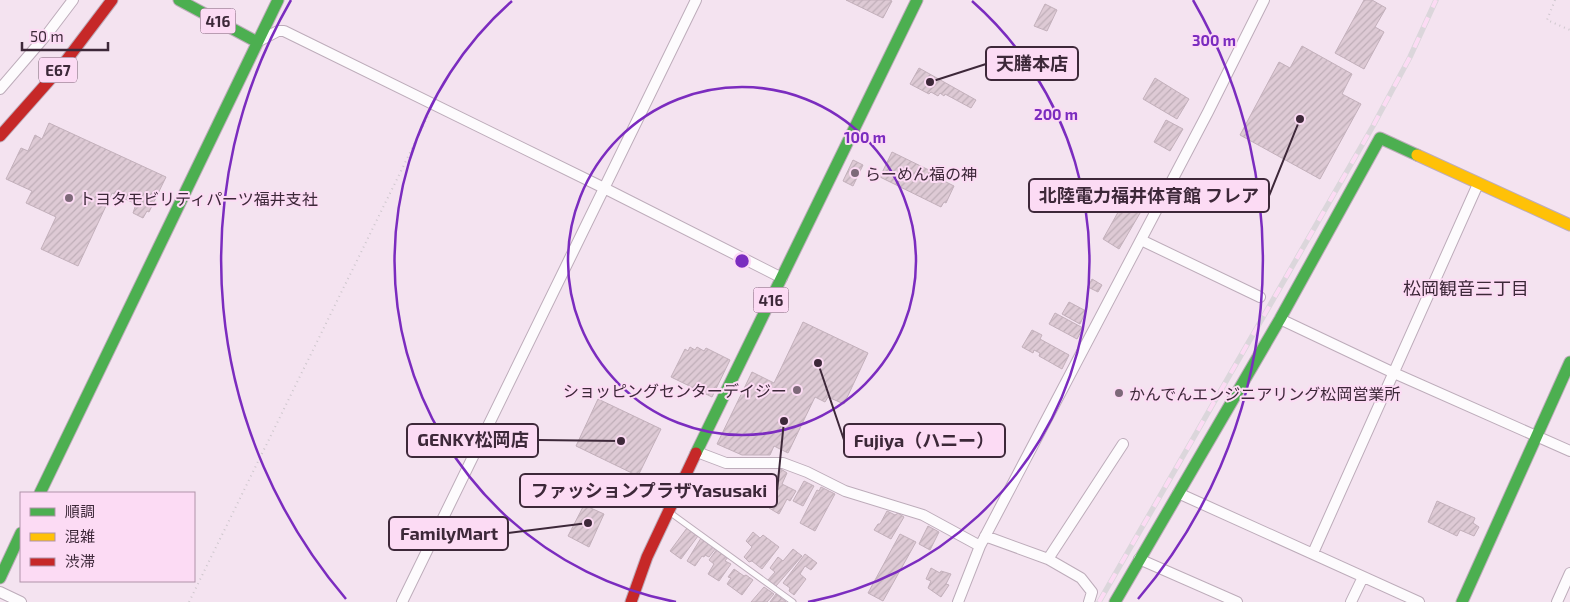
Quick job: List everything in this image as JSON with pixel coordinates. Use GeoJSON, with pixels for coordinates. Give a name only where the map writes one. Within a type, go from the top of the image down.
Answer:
{"type":"FeatureCollection","features":[{"type":"Feature","properties":{"kind":"main road","name":"E67"},"geometry":{"type":"LineString","coordinates":[[0,136],[62,66],[112,0]]}},
{"type":"Feature","properties":{"kind":"main road","name":"416"},"geometry":{"type":"LineString","coordinates":[[179,0],[256,42]]}},
{"type":"Feature","properties":{"kind":"main road"},"geometry":{"type":"LineString","coordinates":[[40,492],[256,42],[278,0]]}},
{"type":"Feature","properties":{"kind":"main road","name":"416"},"geometry":{"type":"LineString","coordinates":[[631,602],[647,557],[668,511],[917,0]]}},
{"type":"Feature","properties":{"kind":"main road"},"geometry":{"type":"LineString","coordinates":[[1115,602],[1280,319],[1380,138],[1570,225]]}},
{"type":"Feature","properties":{"kind":"main road"},"geometry":{"type":"LineString","coordinates":[[1462,602],[1570,362]]}},
{"type":"Feature","properties":{"kind":"main road"},"geometry":{"type":"LineString","coordinates":[[0,578],[20,535]]}},
{"type":"Feature","properties":{"kind":"street"},"geometry":{"type":"LineString","coordinates":[[0,89],[48,33],[73,0]]}},
{"type":"Feature","properties":{"kind":"street"},"geometry":{"type":"LineString","coordinates":[[402,602],[696,0]]}},
{"type":"Feature","properties":{"kind":"street"},"geometry":{"type":"LineString","coordinates":[[958,602],[982,541],[1141,240],[1264,0]]}},
{"type":"Feature","properties":{"kind":"street"},"geometry":{"type":"LineString","coordinates":[[256,42],[281,30],[604,188],[782,278]]}},
{"type":"Feature","properties":{"kind":"street"},"geometry":{"type":"LineString","coordinates":[[1312,553],[1478,184]]}},
{"type":"Feature","properties":{"kind":"street"},"geometry":{"type":"LineString","coordinates":[[1141,240],[1260,297]]}},
{"type":"Feature","properties":{"kind":"street"},"geometry":{"type":"LineString","coordinates":[[1280,319],[1394,373],[1570,451]]}},
{"type":"Feature","properties":{"kind":"street"},"geometry":{"type":"LineString","coordinates":[[1048,559],[1123,444]]}},
{"type":"Feature","properties":{"kind":"street"},"geometry":{"type":"LineString","coordinates":[[697,452],[726,463],[783,463],[807,472],[845,491],[923,515],[982,541],[1048,559],[1081,578],[1092,592],[1089,602]]}},
{"type":"Feature","properties":{"kind":"street"},"geometry":{"type":"LineString","coordinates":[[1178,493],[1419,602]]}},
{"type":"Feature","properties":{"kind":"street"},"geometry":{"type":"LineString","coordinates":[[1139,559],[1237,602]]}},
{"type":"Feature","properties":{"kind":"street"},"geometry":{"type":"LineString","coordinates":[[1557,602],[1570,573]]}},
{"type":"Feature","properties":{"kind":"street"},"geometry":{"type":"LineString","coordinates":[[1351,602],[1363,576]]}},
{"type":"Feature","properties":{"kind":"street"},"geometry":{"type":"LineString","coordinates":[[0,592],[21,602]]}},
{"type":"Feature","properties":{"kind":"lane"},"geometry":{"type":"LineString","coordinates":[[668,511],[690,525],[792,602]]}},
{"type":"Feature","properties":{"kind":"path"},"geometry":{"type":"LineString","coordinates":[[1555,0],[1547,20],[1570,30]]}},
{"type":"Feature","properties":{"kind":"path"},"geometry":{"type":"LineString","coordinates":[[189,602],[433,106]]}},
{"type":"Feature","properties":{"kind":"building"},"geometry":{"type":"Polygon","coordinates":[[[846,0],[890,0],[892,1],[883,18],[846,0]]]}},
{"type":"Feature","properties":{"kind":"building"},"geometry":{"type":"Polygon","coordinates":[[[1364,0],[1372,0],[1386,8],[1375,27],[1384,32],[1364,69],[1335,53],[1364,0]]]}},
{"type":"Feature","properties":{"kind":"building"},"geometry":{"type":"Polygon","coordinates":[[[1045,4],[1057,10],[1047,31],[1034,26],[1045,4]]]}},
{"type":"Feature","properties":{"kind":"building"},"geometry":{"type":"Polygon","coordinates":[[[1302,46],[1352,74],[1342,94],[1361,104],[1320,179],[1240,135],[1279,62],[1290,68],[1302,46]]]}},
{"type":"Feature","properties":{"kind":"building"},"geometry":{"type":"Polygon","coordinates":[[[919,68],[976,100],[971,108],[945,94],[944,96],[940,93],[938,96],[931,92],[929,94],[910,84],[919,68]]]}},
{"type":"Feature","properties":{"kind":"building"},"geometry":{"type":"Polygon","coordinates":[[[1155,78],[1189,99],[1177,119],[1143,99],[1155,78]]]}},
{"type":"Feature","properties":{"kind":"building"},"geometry":{"type":"Polygon","coordinates":[[[1166,120],[1183,129],[1170,151],[1154,142],[1166,120]]]}},
{"type":"Feature","properties":{"kind":"building","name":"トヨタモビリティパーツ福井支社"},"geometry":{"type":"Polygon","coordinates":[[[49,123],[166,177],[149,212],[147,211],[143,218],[133,213],[136,204],[112,193],[78,266],[41,249],[56,217],[26,203],[32,191],[6,179],[21,148],[28,151],[35,135],[42,139],[49,123]]]}},
{"type":"Feature","properties":{"kind":"building"},"geometry":{"type":"Polygon","coordinates":[[[892,152],[937,174],[937,180],[941,182],[942,180],[954,186],[946,203],[944,202],[941,207],[880,177],[892,152]]]}},
{"type":"Feature","properties":{"kind":"building"},"geometry":{"type":"Polygon","coordinates":[[[853,160],[863,165],[853,186],[843,181],[853,160]]]}},
{"type":"Feature","properties":{"kind":"building"},"geometry":{"type":"Polygon","coordinates":[[[1131,189],[1147,197],[1141,207],[1143,208],[1119,249],[1103,239],[1131,189]]]}},
{"type":"Feature","properties":{"kind":"building"},"geometry":{"type":"Polygon","coordinates":[[[1092,279],[1102,285],[1098,292],[1088,287],[1092,279]]]}},
{"type":"Feature","properties":{"kind":"building"},"geometry":{"type":"Polygon","coordinates":[[[1069,302],[1086,311],[1080,324],[1062,314],[1069,302]]]}},
{"type":"Feature","properties":{"kind":"building"},"geometry":{"type":"Polygon","coordinates":[[[1055,313],[1083,328],[1077,339],[1049,324],[1055,313]]]}},
{"type":"Feature","properties":{"kind":"building","name":"ショッピングセンターデイジー"},"geometry":{"type":"Polygon","coordinates":[[[803,322],[868,353],[844,404],[828,397],[825,402],[815,397],[788,453],[774,446],[770,455],[742,455],[717,444],[752,372],[774,383],[803,322]]]}},
{"type":"Feature","properties":{"kind":"building"},"geometry":{"type":"Polygon","coordinates":[[[1032,330],[1042,335],[1040,339],[1069,355],[1062,369],[1039,356],[1040,353],[1034,350],[1033,353],[1022,347],[1032,330]]]}},
{"type":"Feature","properties":{"kind":"building"},"geometry":{"type":"Polygon","coordinates":[[[690,347],[695,350],[697,347],[704,351],[706,348],[730,360],[712,397],[671,377],[685,349],[688,351],[690,347]]]}},
{"type":"Feature","properties":{"kind":"building"},"geometry":{"type":"Polygon","coordinates":[[[598,399],[661,429],[638,476],[576,446],[598,399]]]}},
{"type":"Feature","properties":{"kind":"building"},"geometry":{"type":"Polygon","coordinates":[[[781,469],[787,473],[782,484],[796,491],[790,501],[787,499],[779,514],[769,508],[777,495],[770,491],[781,469]]]}},
{"type":"Feature","properties":{"kind":"building"},"geometry":{"type":"Polygon","coordinates":[[[804,481],[814,486],[803,506],[793,501],[804,481]]]}},
{"type":"Feature","properties":{"kind":"building"},"geometry":{"type":"Polygon","coordinates":[[[821,487],[835,494],[815,531],[800,523],[817,490],[819,491],[821,487]]]}},
{"type":"Feature","properties":{"kind":"building"},"geometry":{"type":"Polygon","coordinates":[[[1437,501],[1475,518],[1473,523],[1479,527],[1474,536],[1460,530],[1457,536],[1428,522],[1437,501]]]}},
{"type":"Feature","properties":{"kind":"building"},"geometry":{"type":"Polygon","coordinates":[[[584,505],[604,514],[589,547],[568,536],[584,505]]]}},
{"type":"Feature","properties":{"kind":"building"},"geometry":{"type":"Polygon","coordinates":[[[887,511],[895,515],[898,513],[904,517],[891,539],[874,530],[880,524],[887,511]]]}},
{"type":"Feature","properties":{"kind":"building"},"geometry":{"type":"Polygon","coordinates":[[[928,526],[939,532],[930,550],[919,544],[928,526]]]}},
{"type":"Feature","properties":{"kind":"building"},"geometry":{"type":"Polygon","coordinates":[[[687,528],[698,536],[681,559],[670,551],[687,528]]]}},
{"type":"Feature","properties":{"kind":"building"},"geometry":{"type":"Polygon","coordinates":[[[753,532],[760,538],[763,535],[779,547],[762,569],[744,557],[752,547],[746,541],[753,532]]]}},
{"type":"Feature","properties":{"kind":"building"},"geometry":{"type":"Polygon","coordinates":[[[900,534],[916,542],[883,601],[868,593],[900,534]]]}},
{"type":"Feature","properties":{"kind":"building"},"geometry":{"type":"Polygon","coordinates":[[[701,538],[716,548],[709,557],[702,556],[695,566],[687,561],[701,538]]]}},
{"type":"Feature","properties":{"kind":"building"},"geometry":{"type":"Polygon","coordinates":[[[717,549],[728,557],[725,561],[731,564],[719,581],[708,574],[714,564],[709,560],[717,549]]]}},
{"type":"Feature","properties":{"kind":"building"},"geometry":{"type":"Polygon","coordinates":[[[793,549],[802,556],[776,586],[768,580],[775,572],[770,568],[778,557],[783,561],[793,549]]]}},
{"type":"Feature","properties":{"kind":"building"},"geometry":{"type":"Polygon","coordinates":[[[805,554],[817,563],[811,570],[805,566],[800,574],[806,579],[794,595],[789,591],[790,588],[783,583],[805,554]]]}},
{"type":"Feature","properties":{"kind":"building"},"geometry":{"type":"Polygon","coordinates":[[[931,568],[940,573],[941,571],[951,574],[946,584],[949,585],[941,597],[928,588],[931,581],[926,579],[931,568]]]}},
{"type":"Feature","properties":{"kind":"building"},"geometry":{"type":"Polygon","coordinates":[[[734,569],[753,580],[742,595],[727,584],[731,578],[728,577],[734,569]]]}},
{"type":"Feature","properties":{"kind":"building"},"geometry":{"type":"Polygon","coordinates":[[[764,587],[774,594],[767,602],[751,602],[764,587]]]}},
{"type":"Feature","properties":{"kind":"building"},"geometry":{"type":"Polygon","coordinates":[[[776,594],[786,602],[770,602],[776,594]]]}},
{"type":"Feature","properties":{"kind":"railway"},"geometry":{"type":"LineString","coordinates":[[1099,602],[1373,126],[1410,57],[1436,0]]}},
{"type":"Feature","properties":{"kind":"traffic: fast"},"geometry":{"type":"LineString","coordinates":[[179,0],[257,42]]}},
{"type":"Feature","properties":{"kind":"traffic: fast"},"geometry":{"type":"LineString","coordinates":[[40,492],[278,0]]}},
{"type":"Feature","properties":{"kind":"traffic: fast"},"geometry":{"type":"LineString","coordinates":[[696,453],[917,0]]}},
{"type":"Feature","properties":{"kind":"traffic: fast"},"geometry":{"type":"LineString","coordinates":[[1115,602],[1280,319],[1380,138],[1417,155]]}},
{"type":"Feature","properties":{"kind":"traffic: fast"},"geometry":{"type":"LineString","coordinates":[[1462,602],[1570,362]]}},
{"type":"Feature","properties":{"kind":"traffic: fast"},"geometry":{"type":"LineString","coordinates":[[0,578],[20,535]]}},
{"type":"Feature","properties":{"kind":"traffic: slow"},"geometry":{"type":"LineString","coordinates":[[1417,155],[1570,225]]}},
{"type":"Feature","properties":{"kind":"traffic: jam"},"geometry":{"type":"LineString","coordinates":[[0,136],[62,66],[112,0]]}},
{"type":"Feature","properties":{"kind":"traffic: jam"},"geometry":{"type":"LineString","coordinates":[[631,602],[647,557],[696,453]]}},
{"type":"Feature","properties":{"kind":"place","name":"天膳本店"},"geometry":{"type":"Point","coordinates":[930,82]}},
{"type":"Feature","properties":{"kind":"place","name":"北陸電力福井体育館 フレア"},"geometry":{"type":"Point","coordinates":[1300,119]}},
{"type":"Feature","properties":{"kind":"place","name":"らーめん福の神"},"geometry":{"type":"Point","coordinates":[855,173]}},
{"type":"Feature","properties":{"kind":"place","name":"トヨタモビリティパーツ福井支社"},"geometry":{"type":"Point","coordinates":[69,198]}},
{"type":"Feature","properties":{"kind":"place","name":"Fujiya（ハニー）"},"geometry":{"type":"Point","coordinates":[818,363]}},
{"type":"Feature","properties":{"kind":"place","name":"ショッピングセンターデイジー"},"geometry":{"type":"Point","coordinates":[797,390]}},
{"type":"Feature","properties":{"kind":"place","name":"かんでんエンジニアリング松岡営業所"},"geometry":{"type":"Point","coordinates":[1119,393]}},
{"type":"Feature","properties":{"kind":"place","name":"ファッションプラザYasusaki"},"geometry":{"type":"Point","coordinates":[784,421]}},
{"type":"Feature","properties":{"kind":"place","name":"GENKY松岡店"},"geometry":{"type":"Point","coordinates":[621,441]}},
{"type":"Feature","properties":{"kind":"place","name":"FamilyMart"},"geometry":{"type":"Point","coordinates":[588,523]}},
{"type":"Feature","properties":{"kind":"district","name":"松岡観音三丁目"},"geometry":{"type":"Point","coordinates":[1466,288]}}]}
